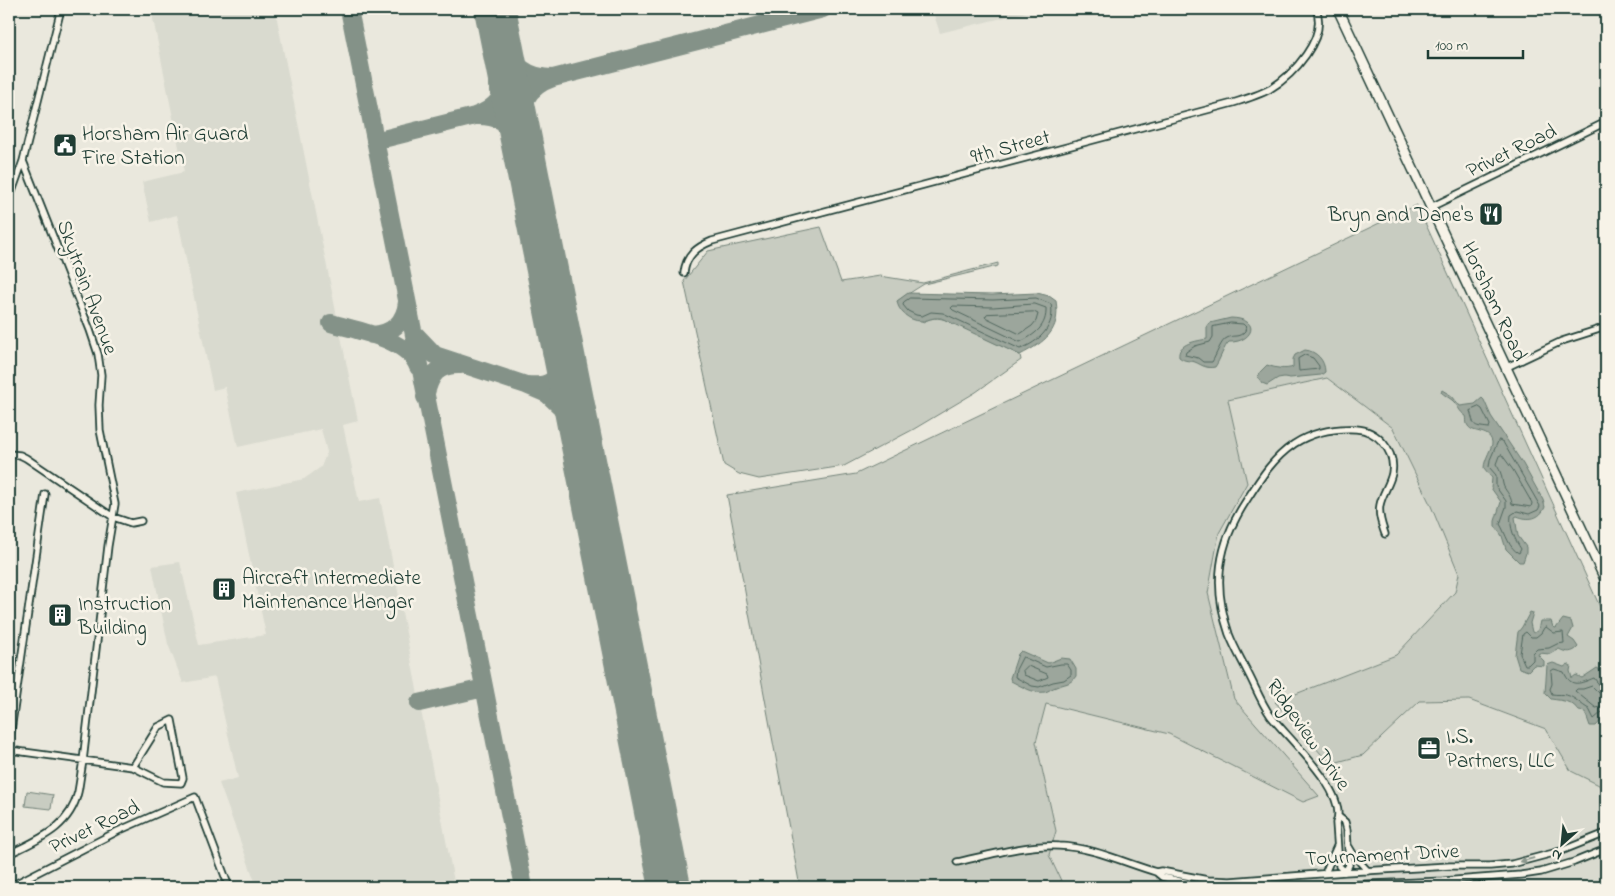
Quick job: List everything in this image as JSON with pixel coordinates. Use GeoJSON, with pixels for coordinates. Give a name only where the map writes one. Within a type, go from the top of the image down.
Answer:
{"type":"FeatureCollection","features":[{"type":"Feature","properties":{"kind":"main road","name":"Horsham Road"},"geometry":{"type":"LineString","coordinates":[[1338,9],[1606,581]]}},
{"type":"Feature","properties":{"kind":"street"},"geometry":{"type":"LineString","coordinates":[[9,200],[22,161],[61,9]]}},
{"type":"Feature","properties":{"kind":"street","name":"9th Street"},"geometry":{"type":"LineString","coordinates":[[684,273],[685,264],[691,253],[712,241],[1254,96],[1279,82],[1302,60],[1313,42],[1319,16],[1316,9]]}},
{"type":"Feature","properties":{"kind":"street","name":"Privet Road"},"geometry":{"type":"LineString","coordinates":[[1431,207],[1606,122]]}},
{"type":"Feature","properties":{"kind":"street","name":"Skytrain Avenue"},"geometry":{"type":"LineString","coordinates":[[9,854],[48,835],[64,820],[77,796],[83,761],[108,546],[115,504],[100,430],[98,405],[101,375],[98,354],[22,161]]}},
{"type":"Feature","properties":{"kind":"street"},"geometry":{"type":"LineString","coordinates":[[1507,367],[1562,342],[1606,327]]}},
{"type":"Feature","properties":{"kind":"street","name":"Ridgeview Drive"},"geometry":{"type":"LineString","coordinates":[[1339,817],[1345,822],[1348,845],[1349,865],[1345,872],[1339,866],[1336,823],[1339,817],[1338,806],[1323,777],[1306,754],[1287,736],[1269,713],[1230,635],[1221,606],[1219,573],[1224,543],[1236,517],[1270,464],[1294,444],[1312,435],[1338,428],[1360,429],[1373,434],[1385,444],[1391,456],[1392,472],[1380,506],[1380,518],[1385,534]]}},
{"type":"Feature","properties":{"kind":"street"},"geometry":{"type":"LineString","coordinates":[[9,454],[20,455],[26,458],[113,517],[131,523],[141,521]]}},
{"type":"Feature","properties":{"kind":"street"},"geometry":{"type":"LineString","coordinates":[[9,744],[45,494]]}},
{"type":"Feature","properties":{"kind":"street"},"geometry":{"type":"LineString","coordinates":[[9,750],[133,767],[163,782],[181,783],[183,778],[172,720],[158,727],[133,767]]}},
{"type":"Feature","properties":{"kind":"street","name":"Privet Road"},"geometry":{"type":"LineString","coordinates":[[9,887],[118,831],[195,797],[229,887]]}},
{"type":"Feature","properties":{"kind":"street","name":"Tournament Drive"},"geometry":{"type":"LineString","coordinates":[[1156,872],[1161,871],[1208,880],[1230,881],[1325,873],[1450,866],[1490,866],[1512,864],[1561,851],[1606,833]]}},
{"type":"Feature","properties":{"kind":"street"},"geometry":{"type":"LineString","coordinates":[[1325,873],[1338,844]]}},
{"type":"Feature","properties":{"kind":"street"},"geometry":{"type":"LineString","coordinates":[[1348,845],[1354,857],[1368,871]]}},
{"type":"Feature","properties":{"kind":"street","name":"Tournament Drive"},"geometry":{"type":"LineString","coordinates":[[956,862],[1020,849],[1060,846],[1114,858],[1156,872],[1162,877],[1205,887]]}},
{"type":"Feature","properties":{"kind":"street","name":"Tournament Drive"},"geometry":{"type":"LineString","coordinates":[[1299,887],[1443,881],[1521,875],[1541,872],[1574,862],[1606,849]]}},
{"type":"Feature","properties":{"kind":"shaded area"},"geometry":{"type":"Polygon","coordinates":[[[151,9],[275,9],[358,421],[343,425],[359,502],[380,498],[455,887],[257,887],[219,783],[238,778],[215,677],[183,683],[168,644],[152,566],[180,562],[199,645],[266,635],[236,493],[304,479],[321,467],[327,452],[321,429],[238,447],[225,387],[213,390],[177,215],[151,222],[142,182],[184,172],[151,9]]]}},
{"type":"Feature","properties":{"kind":"shaded area"},"geometry":{"type":"Polygon","coordinates":[[[932,9],[1039,9],[940,33],[932,9]]]}},
{"type":"Feature","properties":{"kind":"shaded area"},"geometry":{"type":"Polygon","coordinates":[[[1417,205],[1606,620],[1606,798],[1599,785],[1571,771],[1546,729],[1469,700],[1420,701],[1363,755],[1330,764],[1275,702],[1396,655],[1455,592],[1459,574],[1431,506],[1393,428],[1327,378],[1228,400],[1247,483],[1219,533],[1208,593],[1234,699],[1319,796],[1303,802],[1169,734],[1046,704],[1036,742],[1056,831],[1049,855],[1064,887],[800,887],[727,495],[856,474],[1417,205]]]}},
{"type":"Feature","properties":{"kind":"shaded area"},"geometry":{"type":"Polygon","coordinates":[[[821,227],[841,282],[880,276],[923,283],[998,263],[998,266],[924,284],[897,301],[923,322],[938,318],[952,322],[1020,355],[1021,360],[976,392],[914,429],[844,466],[759,479],[739,474],[724,465],[684,281],[708,251],[821,227]]]}},
{"type":"Feature","properties":{"kind":"shaded area"},"geometry":{"type":"Polygon","coordinates":[[[1327,378],[1393,428],[1431,506],[1459,574],[1455,592],[1396,655],[1276,702],[1363,755],[1420,701],[1469,700],[1546,729],[1571,771],[1599,785],[1606,798],[1606,887],[1064,887],[1049,854],[1056,831],[1036,742],[1045,704],[1169,734],[1303,802],[1318,796],[1234,699],[1208,593],[1219,533],[1247,483],[1228,400],[1327,378]]]}},
{"type":"Feature","properties":{"kind":"shaded area"},"geometry":{"type":"Polygon","coordinates":[[[27,791],[53,795],[51,809],[25,806],[27,791]]]}},
{"type":"Feature","properties":{"kind":"water"},"geometry":{"type":"Polygon","coordinates":[[[908,293],[992,295],[1037,293],[1049,296],[1056,301],[1056,320],[1053,328],[1044,340],[1020,355],[941,318],[917,321],[908,317],[899,308],[897,301],[908,293]]]}},
{"type":"Feature","properties":{"kind":"water"},"geometry":{"type":"Polygon","coordinates":[[[1231,318],[1247,322],[1251,331],[1244,339],[1229,342],[1215,367],[1207,367],[1179,357],[1179,352],[1184,346],[1207,339],[1207,327],[1210,323],[1231,318]]]}},
{"type":"Feature","properties":{"kind":"water"},"geometry":{"type":"Polygon","coordinates":[[[1305,350],[1313,352],[1319,357],[1325,372],[1321,375],[1278,378],[1267,385],[1262,383],[1258,377],[1267,365],[1280,368],[1293,367],[1295,355],[1305,350]]]}},
{"type":"Feature","properties":{"kind":"water"},"geometry":{"type":"Polygon","coordinates":[[[1442,390],[1452,396],[1460,406],[1475,404],[1482,398],[1484,400],[1491,416],[1523,464],[1543,500],[1545,507],[1543,511],[1534,518],[1515,517],[1518,536],[1526,547],[1523,562],[1519,562],[1506,549],[1502,536],[1495,526],[1501,502],[1491,488],[1492,478],[1484,468],[1492,442],[1484,433],[1469,427],[1466,416],[1452,400],[1441,392],[1442,390]]]}},
{"type":"Feature","properties":{"kind":"water"},"geometry":{"type":"Polygon","coordinates":[[[1530,612],[1533,613],[1530,623],[1534,633],[1538,630],[1540,621],[1551,621],[1553,627],[1556,628],[1563,619],[1571,621],[1573,628],[1568,637],[1578,647],[1569,652],[1559,649],[1550,654],[1539,653],[1538,655],[1544,661],[1544,666],[1534,665],[1528,671],[1519,668],[1515,655],[1518,632],[1530,612]]]}},
{"type":"Feature","properties":{"kind":"water"},"geometry":{"type":"Polygon","coordinates":[[[1021,651],[1048,663],[1061,658],[1070,659],[1076,669],[1076,676],[1069,682],[1045,692],[1036,692],[1023,687],[1011,681],[1010,678],[1018,654],[1021,651]]]}},
{"type":"Feature","properties":{"kind":"water"},"geometry":{"type":"Polygon","coordinates":[[[1553,663],[1564,667],[1568,664],[1571,666],[1572,678],[1576,675],[1582,678],[1597,668],[1599,669],[1606,687],[1606,715],[1596,726],[1590,726],[1585,712],[1579,711],[1573,705],[1566,702],[1551,699],[1545,693],[1547,665],[1553,663]]]}},
{"type":"Feature","properties":{"kind":"taxiway"},"geometry":{"type":"LineString","coordinates":[[349,9],[524,887]]}},
{"type":"Feature","properties":{"kind":"taxiway"},"geometry":{"type":"LineString","coordinates":[[502,44],[522,69],[535,76],[553,78],[823,9]]}},
{"type":"Feature","properties":{"kind":"taxiway"},"geometry":{"type":"LineString","coordinates":[[475,116],[489,109],[498,100],[504,89],[508,74]]}},
{"type":"Feature","properties":{"kind":"taxiway"},"geometry":{"type":"LineString","coordinates":[[519,133],[523,106],[530,92],[543,82],[553,78]]}},
{"type":"Feature","properties":{"kind":"taxiway"},"geometry":{"type":"LineString","coordinates":[[375,141],[475,116],[496,118],[507,124],[521,140]]}},
{"type":"Feature","properties":{"kind":"taxiway"},"geometry":{"type":"LineString","coordinates":[[372,335],[386,332],[396,326],[404,315],[407,302]]}},
{"type":"Feature","properties":{"kind":"taxiway"},"geometry":{"type":"LineString","coordinates":[[331,323],[368,333],[393,343],[404,349],[418,367]]}},
{"type":"Feature","properties":{"kind":"taxiway"},"geometry":{"type":"LineString","coordinates":[[414,333],[435,355],[526,385],[547,394],[564,410],[580,437]]}},
{"type":"Feature","properties":{"kind":"taxiway"},"geometry":{"type":"LineString","coordinates":[[527,385],[542,385],[552,381],[559,372],[564,358]]}},
{"type":"Feature","properties":{"kind":"taxiway"},"geometry":{"type":"LineString","coordinates":[[425,397],[429,383],[436,372],[446,366],[461,365]]}},
{"type":"Feature","properties":{"kind":"taxiway"},"geometry":{"type":"LineString","coordinates":[[419,703],[484,688]]}},
{"type":"Feature","properties":{"kind":"runway"},"geometry":{"type":"LineString","coordinates":[[495,9],[670,887]]}},
{"type":"Feature","properties":{"kind":"place","name":"Horsham Air Guard Fire Station"},"geometry":{"type":"Point","coordinates":[65,145]}},
{"type":"Feature","properties":{"kind":"place","name":"Bryn and Dane's"},"geometry":{"type":"Point","coordinates":[1491,214]}},
{"type":"Feature","properties":{"kind":"place","name":"Aircraft Intermediate Maintenance Hangar"},"geometry":{"type":"Point","coordinates":[224,589]}},
{"type":"Feature","properties":{"kind":"place","name":"Instruction Building"},"geometry":{"type":"Point","coordinates":[60,615]}},
{"type":"Feature","properties":{"kind":"place","name":"I.S. Partners, LLC"},"geometry":{"type":"Point","coordinates":[1429,748]}}]}
